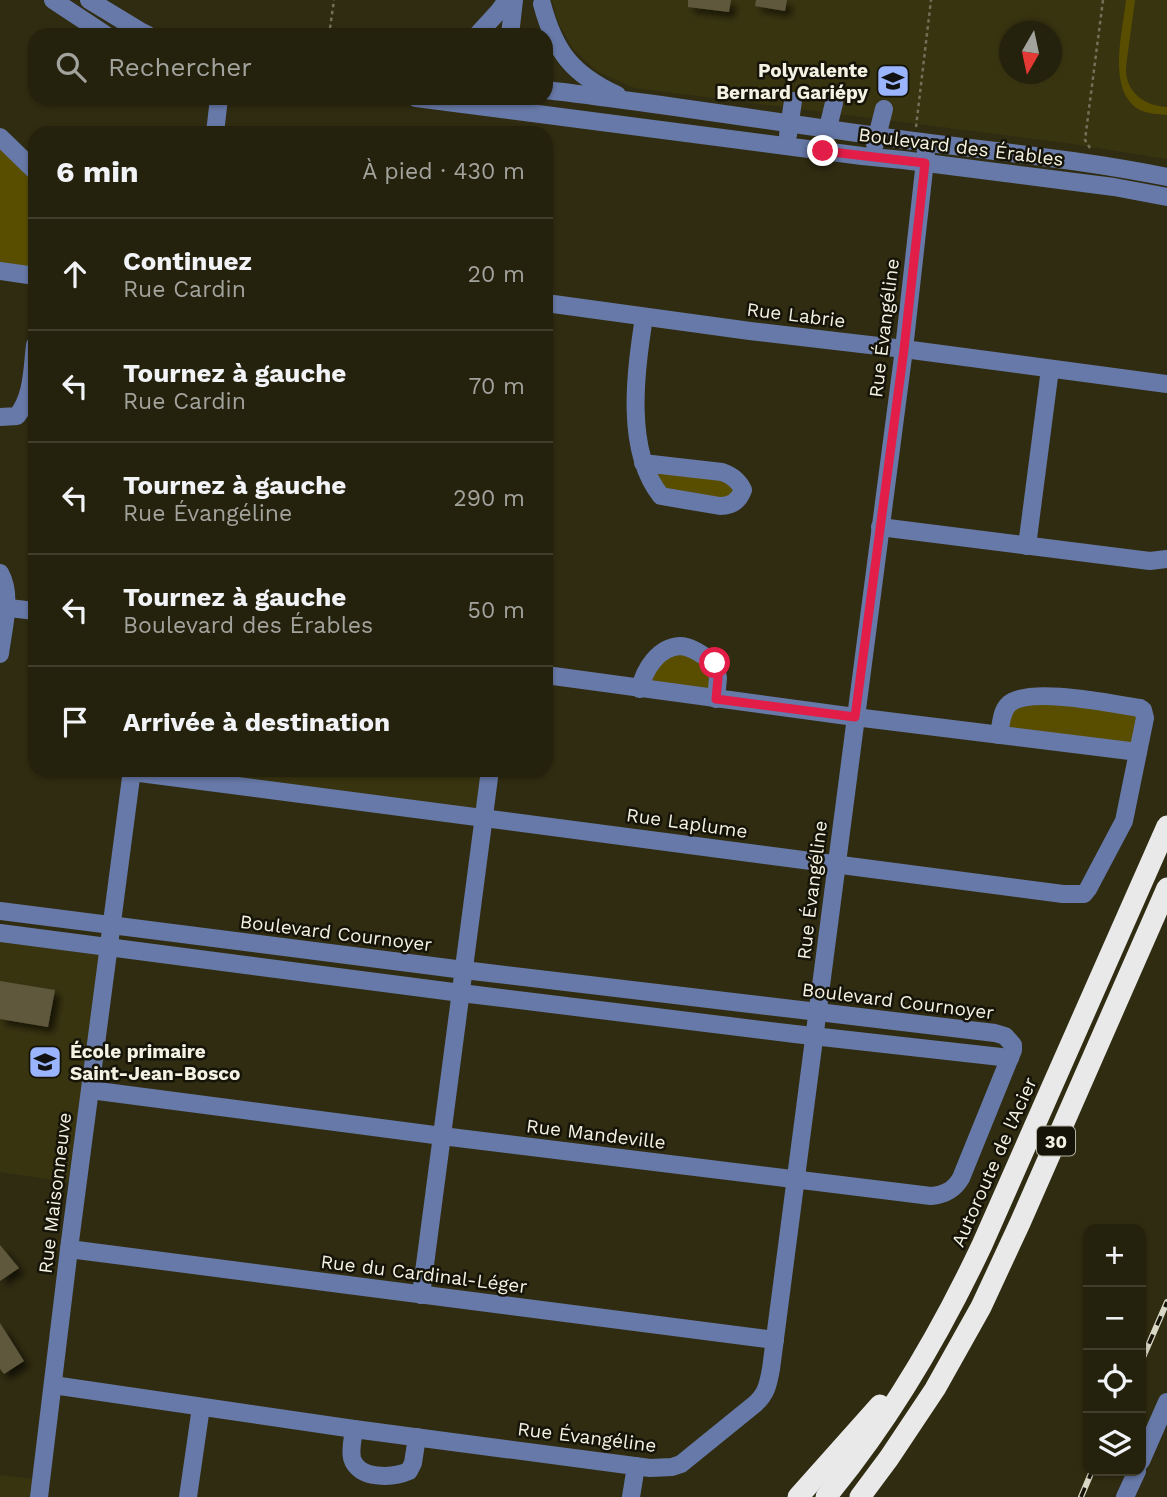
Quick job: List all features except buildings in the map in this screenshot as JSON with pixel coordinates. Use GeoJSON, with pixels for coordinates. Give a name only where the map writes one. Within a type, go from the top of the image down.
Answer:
{"type":"FeatureCollection","features":[{"type":"Feature","properties":{"kind":"highway","name":"Autoroute de l'Acier"},"geometry":{"type":"LineString","coordinates":[[826,1497],[882,1423],[926,1354],[982,1245],[1167,826]]}},
{"type":"Feature","properties":{"kind":"highway","name":"30"},"geometry":{"type":"LineString","coordinates":[[860,1497],[935,1389],[981,1307],[1167,888]]}},
{"type":"Feature","properties":{"kind":"highway"},"geometry":{"type":"LineString","coordinates":[[798,1497],[926,1354]]}},
{"type":"Feature","properties":{"kind":"highway"},"geometry":{"type":"LineString","coordinates":[[867,1497],[889,1458]]}},
{"type":"Feature","properties":{"kind":"street"},"geometry":{"type":"LineString","coordinates":[[53,0],[95,28]]}},
{"type":"Feature","properties":{"kind":"street"},"geometry":{"type":"LineString","coordinates":[[89,0],[134,28]]}},
{"type":"Feature","properties":{"kind":"street"},"geometry":{"type":"LineString","coordinates":[[484,28],[507,0]]}},
{"type":"Feature","properties":{"kind":"street"},"geometry":{"type":"LineString","coordinates":[[511,28],[514,0]]}},
{"type":"Feature","properties":{"kind":"street"},"geometry":{"type":"LineString","coordinates":[[540,28],[543,2]]}},
{"type":"Feature","properties":{"kind":"street"},"geometry":{"type":"LineString","coordinates":[[543,2],[550,28]]}},
{"type":"Feature","properties":{"kind":"street"},"geometry":{"type":"LineString","coordinates":[[553,37],[572,65],[583,75],[619,96],[644,102]]}},
{"type":"Feature","properties":{"kind":"street","name":"Boulevard des Érables"},"geometry":{"type":"LineString","coordinates":[[553,91],[878,136],[922,136],[1167,177]]}},
{"type":"Feature","properties":{"kind":"street"},"geometry":{"type":"LineString","coordinates":[[787,146],[793,101]]}},
{"type":"Feature","properties":{"kind":"street"},"geometry":{"type":"LineString","coordinates":[[823,151],[834,103]]}},
{"type":"Feature","properties":{"kind":"street"},"geometry":{"type":"LineString","coordinates":[[216,126],[218,105]]}},
{"type":"Feature","properties":{"kind":"street","name":"Boulevard des Érables"},"geometry":{"type":"LineString","coordinates":[[531,106],[787,146],[1114,187],[1167,197]]}},
{"type":"Feature","properties":{"kind":"street"},"geometry":{"type":"LineString","coordinates":[[862,156],[874,146],[884,108]]}},
{"type":"Feature","properties":{"kind":"street","name":"Rue Évangéline"},"geometry":{"type":"LineString","coordinates":[[53,1385],[355,1429],[666,1468],[681,1464],[764,1395],[768,1388],[775,1340],[904,349],[925,163],[922,136]]}},
{"type":"Feature","properties":{"kind":"street"},"geometry":{"type":"LineString","coordinates":[[0,137],[28,164]]}},
{"type":"Feature","properties":{"kind":"street"},"geometry":{"type":"LineString","coordinates":[[0,271],[28,275]]}},
{"type":"Feature","properties":{"kind":"street","name":"Rue Labrie"},"geometry":{"type":"LineString","coordinates":[[553,304],[1167,384]]}},
{"type":"Feature","properties":{"kind":"street"},"geometry":{"type":"LineString","coordinates":[[643,463],[722,472],[740,484],[743,490],[740,497],[728,506],[661,496],[650,481],[643,463],[635,396],[636,368],[644,317]]}},
{"type":"Feature","properties":{"kind":"street"},"geometry":{"type":"LineString","coordinates":[[1027,547],[1050,369]]}},
{"type":"Feature","properties":{"kind":"street"},"geometry":{"type":"LineString","coordinates":[[0,417],[17,415],[24,407],[28,394]]}},
{"type":"Feature","properties":{"kind":"street"},"geometry":{"type":"LineString","coordinates":[[880,527],[1150,561],[1167,559]]}},
{"type":"Feature","properties":{"kind":"street"},"geometry":{"type":"LineString","coordinates":[[0,573],[6,585],[0,654]]}},
{"type":"Feature","properties":{"kind":"street"},"geometry":{"type":"LineString","coordinates":[[3,607],[28,610]]}},
{"type":"Feature","properties":{"kind":"street"},"geometry":{"type":"LineString","coordinates":[[640,689],[644,674],[653,660],[679,646],[689,648],[715,663],[718,678],[716,699]]}},
{"type":"Feature","properties":{"kind":"street"},"geometry":{"type":"LineString","coordinates":[[553,677],[855,717],[999,735],[1138,752],[1145,713],[1140,708],[1051,696],[1025,696],[1007,706],[999,735]]}},
{"type":"Feature","properties":{"kind":"street","name":"Rue Laplume"},"geometry":{"type":"LineString","coordinates":[[178,777],[1063,894],[1084,894],[1124,821],[1138,752]]}},
{"type":"Feature","properties":{"kind":"street","name":"Rue Maisonneuve"},"geometry":{"type":"LineString","coordinates":[[39,1497],[131,777]]}},
{"type":"Feature","properties":{"kind":"street"},"geometry":{"type":"LineString","coordinates":[[421,1295],[490,777]]}},
{"type":"Feature","properties":{"kind":"street","name":"Boulevard Cournoyer"},"geometry":{"type":"LineString","coordinates":[[0,911],[995,1033],[1012,1042],[1010,1058]]}},
{"type":"Feature","properties":{"kind":"street"},"geometry":{"type":"LineString","coordinates":[[0,933],[461,993],[1010,1058]]}},
{"type":"Feature","properties":{"kind":"street","name":"Rue Mandeville"},"geometry":{"type":"LineString","coordinates":[[90,1090],[931,1196],[950,1191],[961,1178],[1010,1058]]}},
{"type":"Feature","properties":{"kind":"street","name":"Rue du Cardinal-Léger"},"geometry":{"type":"LineString","coordinates":[[69,1248],[775,1340]]}},
{"type":"Feature","properties":{"kind":"street"},"geometry":{"type":"LineString","coordinates":[[1146,1450],[1167,1402]]}},
{"type":"Feature","properties":{"kind":"street"},"geometry":{"type":"LineString","coordinates":[[188,1497],[201,1407]]}},
{"type":"Feature","properties":{"kind":"street"},"geometry":{"type":"LineString","coordinates":[[355,1429],[352,1457],[356,1466],[364,1472],[379,1475],[391,1476],[409,1471],[418,1437]]}},
{"type":"Feature","properties":{"kind":"street"},"geometry":{"type":"LineString","coordinates":[[631,1497],[636,1466]]}},
{"type":"Feature","properties":{"kind":"street"},"geometry":{"type":"LineString","coordinates":[[1125,1497],[1135,1476]]}},
{"type":"Feature","properties":{"kind":"path"},"geometry":{"type":"LineString","coordinates":[[330,28],[334,0]]}},
{"type":"Feature","properties":{"kind":"path"},"geometry":{"type":"LineString","coordinates":[[922,136],[932,0]]}},
{"type":"Feature","properties":{"kind":"path"},"geometry":{"type":"LineString","coordinates":[[1093,153],[1085,140],[1103,0]]}},
{"type":"Feature","properties":{"kind":"path"},"geometry":{"type":"LineString","coordinates":[[1079,145],[1085,140]]}},
{"type":"Feature","properties":{"kind":"shaded area","name":"Polyvalente Bernard Gariépy"},"geometry":{"type":"Polygon","coordinates":[[[552,0],[1167,0],[1167,159],[1066,143],[635,88],[598,72],[573,49],[558,22],[552,0]]]}},
{"type":"Feature","properties":{"kind":"shaded area"},"geometry":{"type":"Polygon","coordinates":[[[1126,0],[1135,0],[1126,64],[1127,79],[1139,97],[1152,104],[1167,107],[1167,115],[1140,110],[1130,101],[1123,89],[1119,60],[1126,0]]]}},
{"type":"Feature","properties":{"kind":"shaded area"},"geometry":{"type":"Polygon","coordinates":[[[0,141],[28,167],[28,270],[0,267],[0,141]]]}},
{"type":"Feature","properties":{"kind":"shaded area"},"geometry":{"type":"Polygon","coordinates":[[[646,465],[721,473],[739,485],[727,503],[662,494],[646,465]]]}},
{"type":"Feature","properties":{"kind":"shaded area"},"geometry":{"type":"Polygon","coordinates":[[[670,649],[706,657],[714,694],[641,683],[670,649]]]}},
{"type":"Feature","properties":{"kind":"shaded area"},"geometry":{"type":"Polygon","coordinates":[[[1013,701],[1140,708],[1137,752],[1000,734],[1013,701]]]}},
{"type":"Feature","properties":{"kind":"shaded area"},"geometry":{"type":"Polygon","coordinates":[[[203,777],[486,777],[482,813],[203,777]]]}},
{"type":"Feature","properties":{"kind":"shaded area","name":"École primaire Saint-Jean-Bosco"},"geometry":{"type":"Polygon","coordinates":[[[0,938],[102,952],[75,1183],[0,1172],[0,938]]]}},
{"type":"Feature","properties":{"kind":"shaded area"},"geometry":{"type":"Polygon","coordinates":[[[0,1475],[34,1479],[31,1497],[0,1497],[0,1475]]]}},
{"type":"Feature","properties":{"kind":"railway"},"geometry":{"type":"LineString","coordinates":[[1146,1350],[1167,1302]]}},
{"type":"Feature","properties":{"kind":"railway"},"geometry":{"type":"LineString","coordinates":[[1081,1497],[1090,1476]]}},
{"type":"Feature","properties":{"kind":"place","name":"Polyvalente Bernard Gariépy"},"geometry":{"type":"Point","coordinates":[893,81]}},
{"type":"Feature","properties":{"kind":"place","name":"École primaire Saint-Jean-Bosco"},"geometry":{"type":"Point","coordinates":[45,1062]}},
{"type":"Feature","properties":{"kind":"route"},"geometry":{"type":"LineString","coordinates":[[715,663],[718,678],[716,699],[855,717],[904,349],[925,163],[823,151]]}}]}
